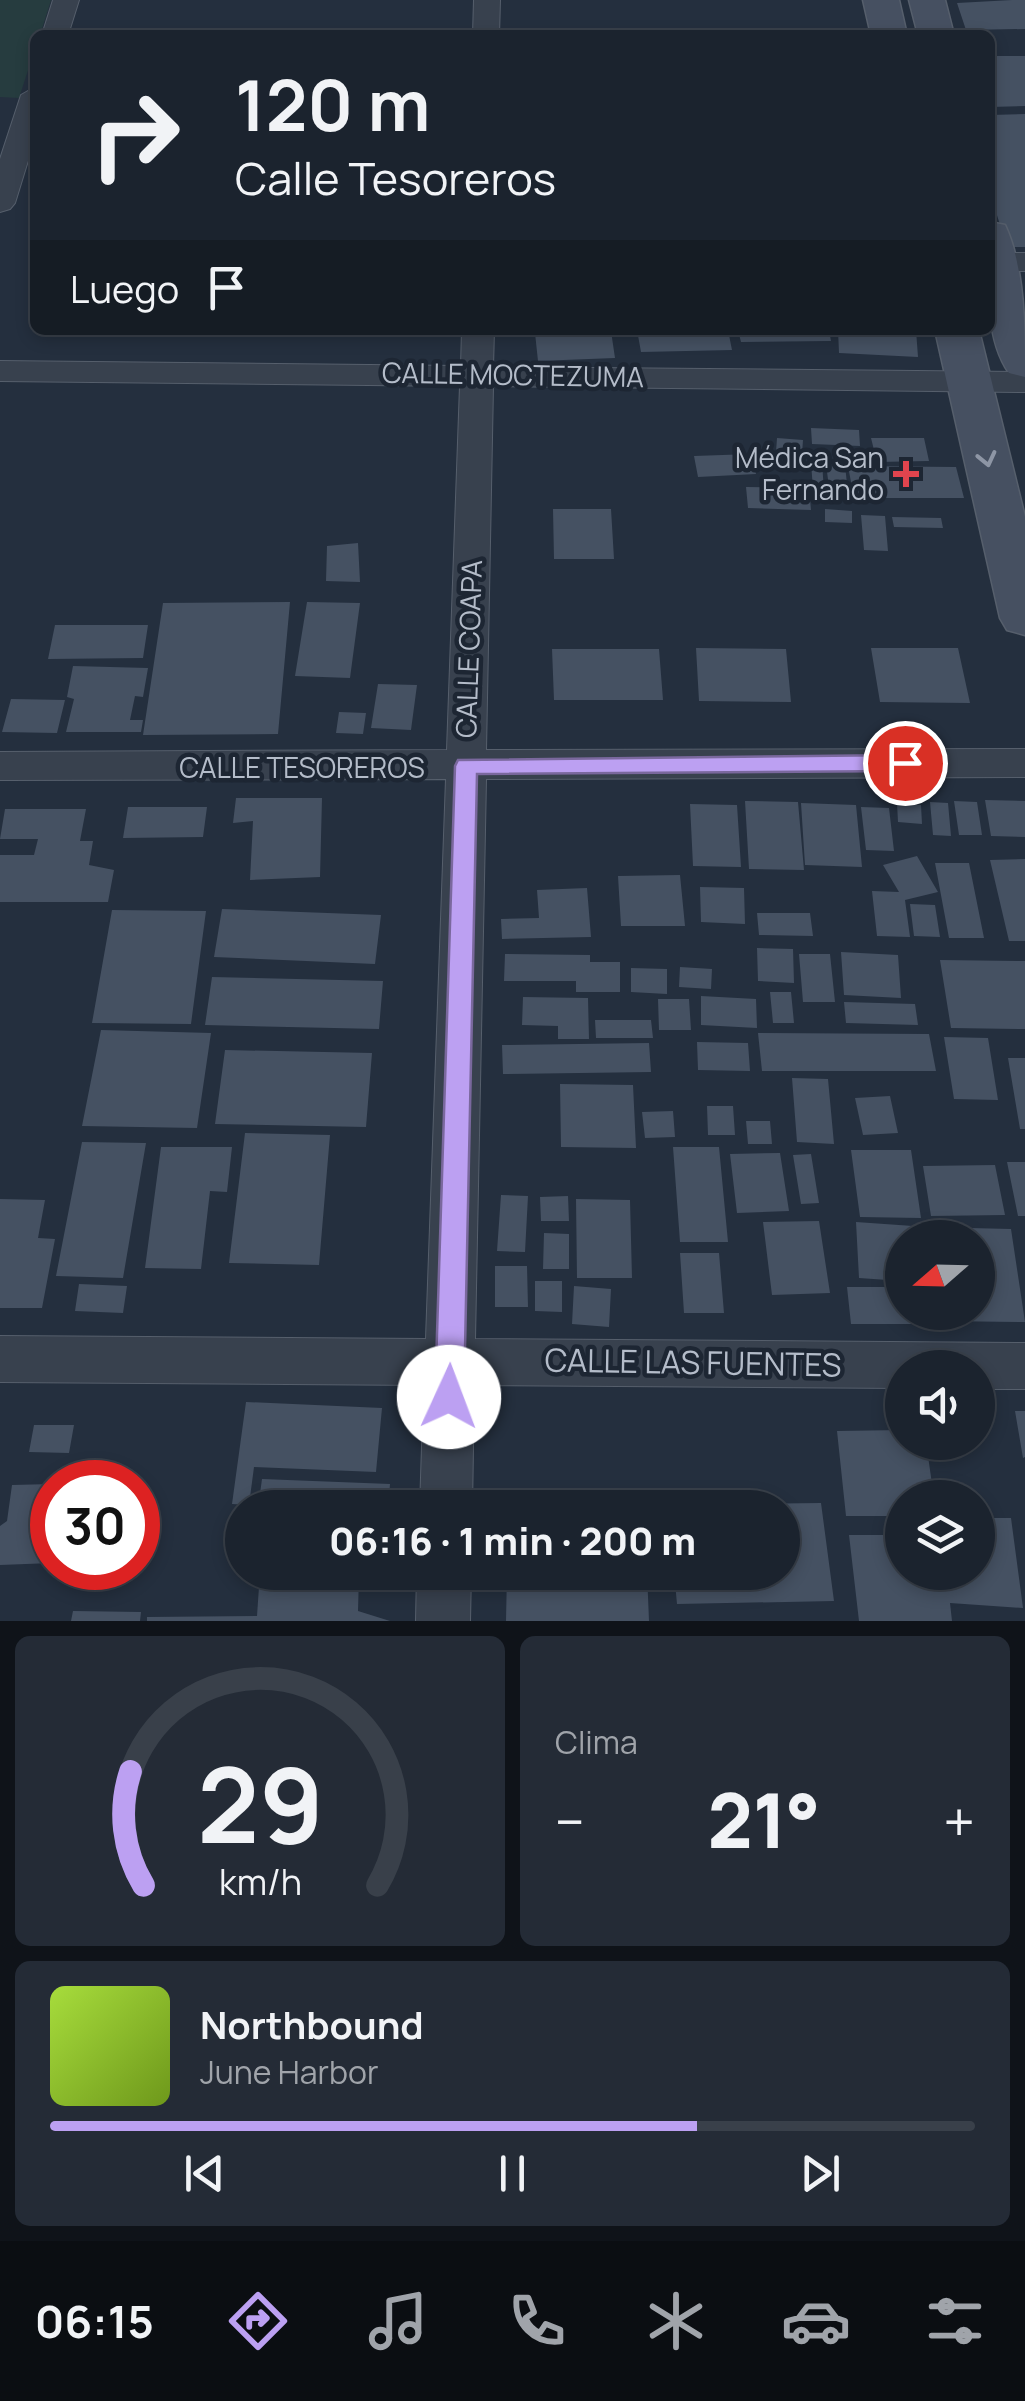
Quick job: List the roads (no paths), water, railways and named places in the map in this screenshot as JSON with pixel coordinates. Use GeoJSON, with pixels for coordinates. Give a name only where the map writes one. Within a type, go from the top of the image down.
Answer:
{"type":"FeatureCollection","features":[{"type":"Feature","properties":{"kind":"main road"},"geometry":{"type":"LineString","coordinates":[[881,0],[888,30]]}},
{"type":"Feature","properties":{"kind":"main road"},"geometry":{"type":"LineString","coordinates":[[927,0],[935,30]]}},
{"type":"Feature","properties":{"kind":"main road"},"geometry":{"type":"LineString","coordinates":[[1001,255],[1025,364]]}},
{"type":"Feature","properties":{"kind":"main road"},"geometry":{"type":"LineString","coordinates":[[958,335],[1025,618]]}},
{"type":"Feature","properties":{"kind":"street"},"geometry":{"type":"LineString","coordinates":[[57,30],[66,0]]}},
{"type":"Feature","properties":{"kind":"street"},"geometry":{"type":"LineString","coordinates":[[486,30],[488,0]]}},
{"type":"Feature","properties":{"kind":"street"},"geometry":{"type":"LineString","coordinates":[[0,104],[30,101]]}},
{"type":"Feature","properties":{"kind":"street"},"geometry":{"type":"LineString","coordinates":[[0,204],[30,113]]}},
{"type":"Feature","properties":{"kind":"street","name":"CALLE COAPA"},"geometry":{"type":"LineString","coordinates":[[446,1490],[478,335]]}},
{"type":"Feature","properties":{"kind":"street","name":"CALLE MOCTEZUMA"},"geometry":{"type":"LineString","coordinates":[[0,371],[1025,382]]}},
{"type":"Feature","properties":{"kind":"street","name":"CALLE TESOREROS"},"geometry":{"type":"LineString","coordinates":[[0,766],[1025,762]]}},
{"type":"Feature","properties":{"kind":"street","name":"CALLE LAS FUENTES"},"geometry":{"type":"LineString","coordinates":[[0,1359],[1025,1366]]}},
{"type":"Feature","properties":{"kind":"street"},"geometry":{"type":"LineString","coordinates":[[443,1621],[444,1590]]}},
{"type":"Feature","properties":{"kind":"place","name":"Médica San Fernando"},"geometry":{"type":"Point","coordinates":[906,474]}}]}
